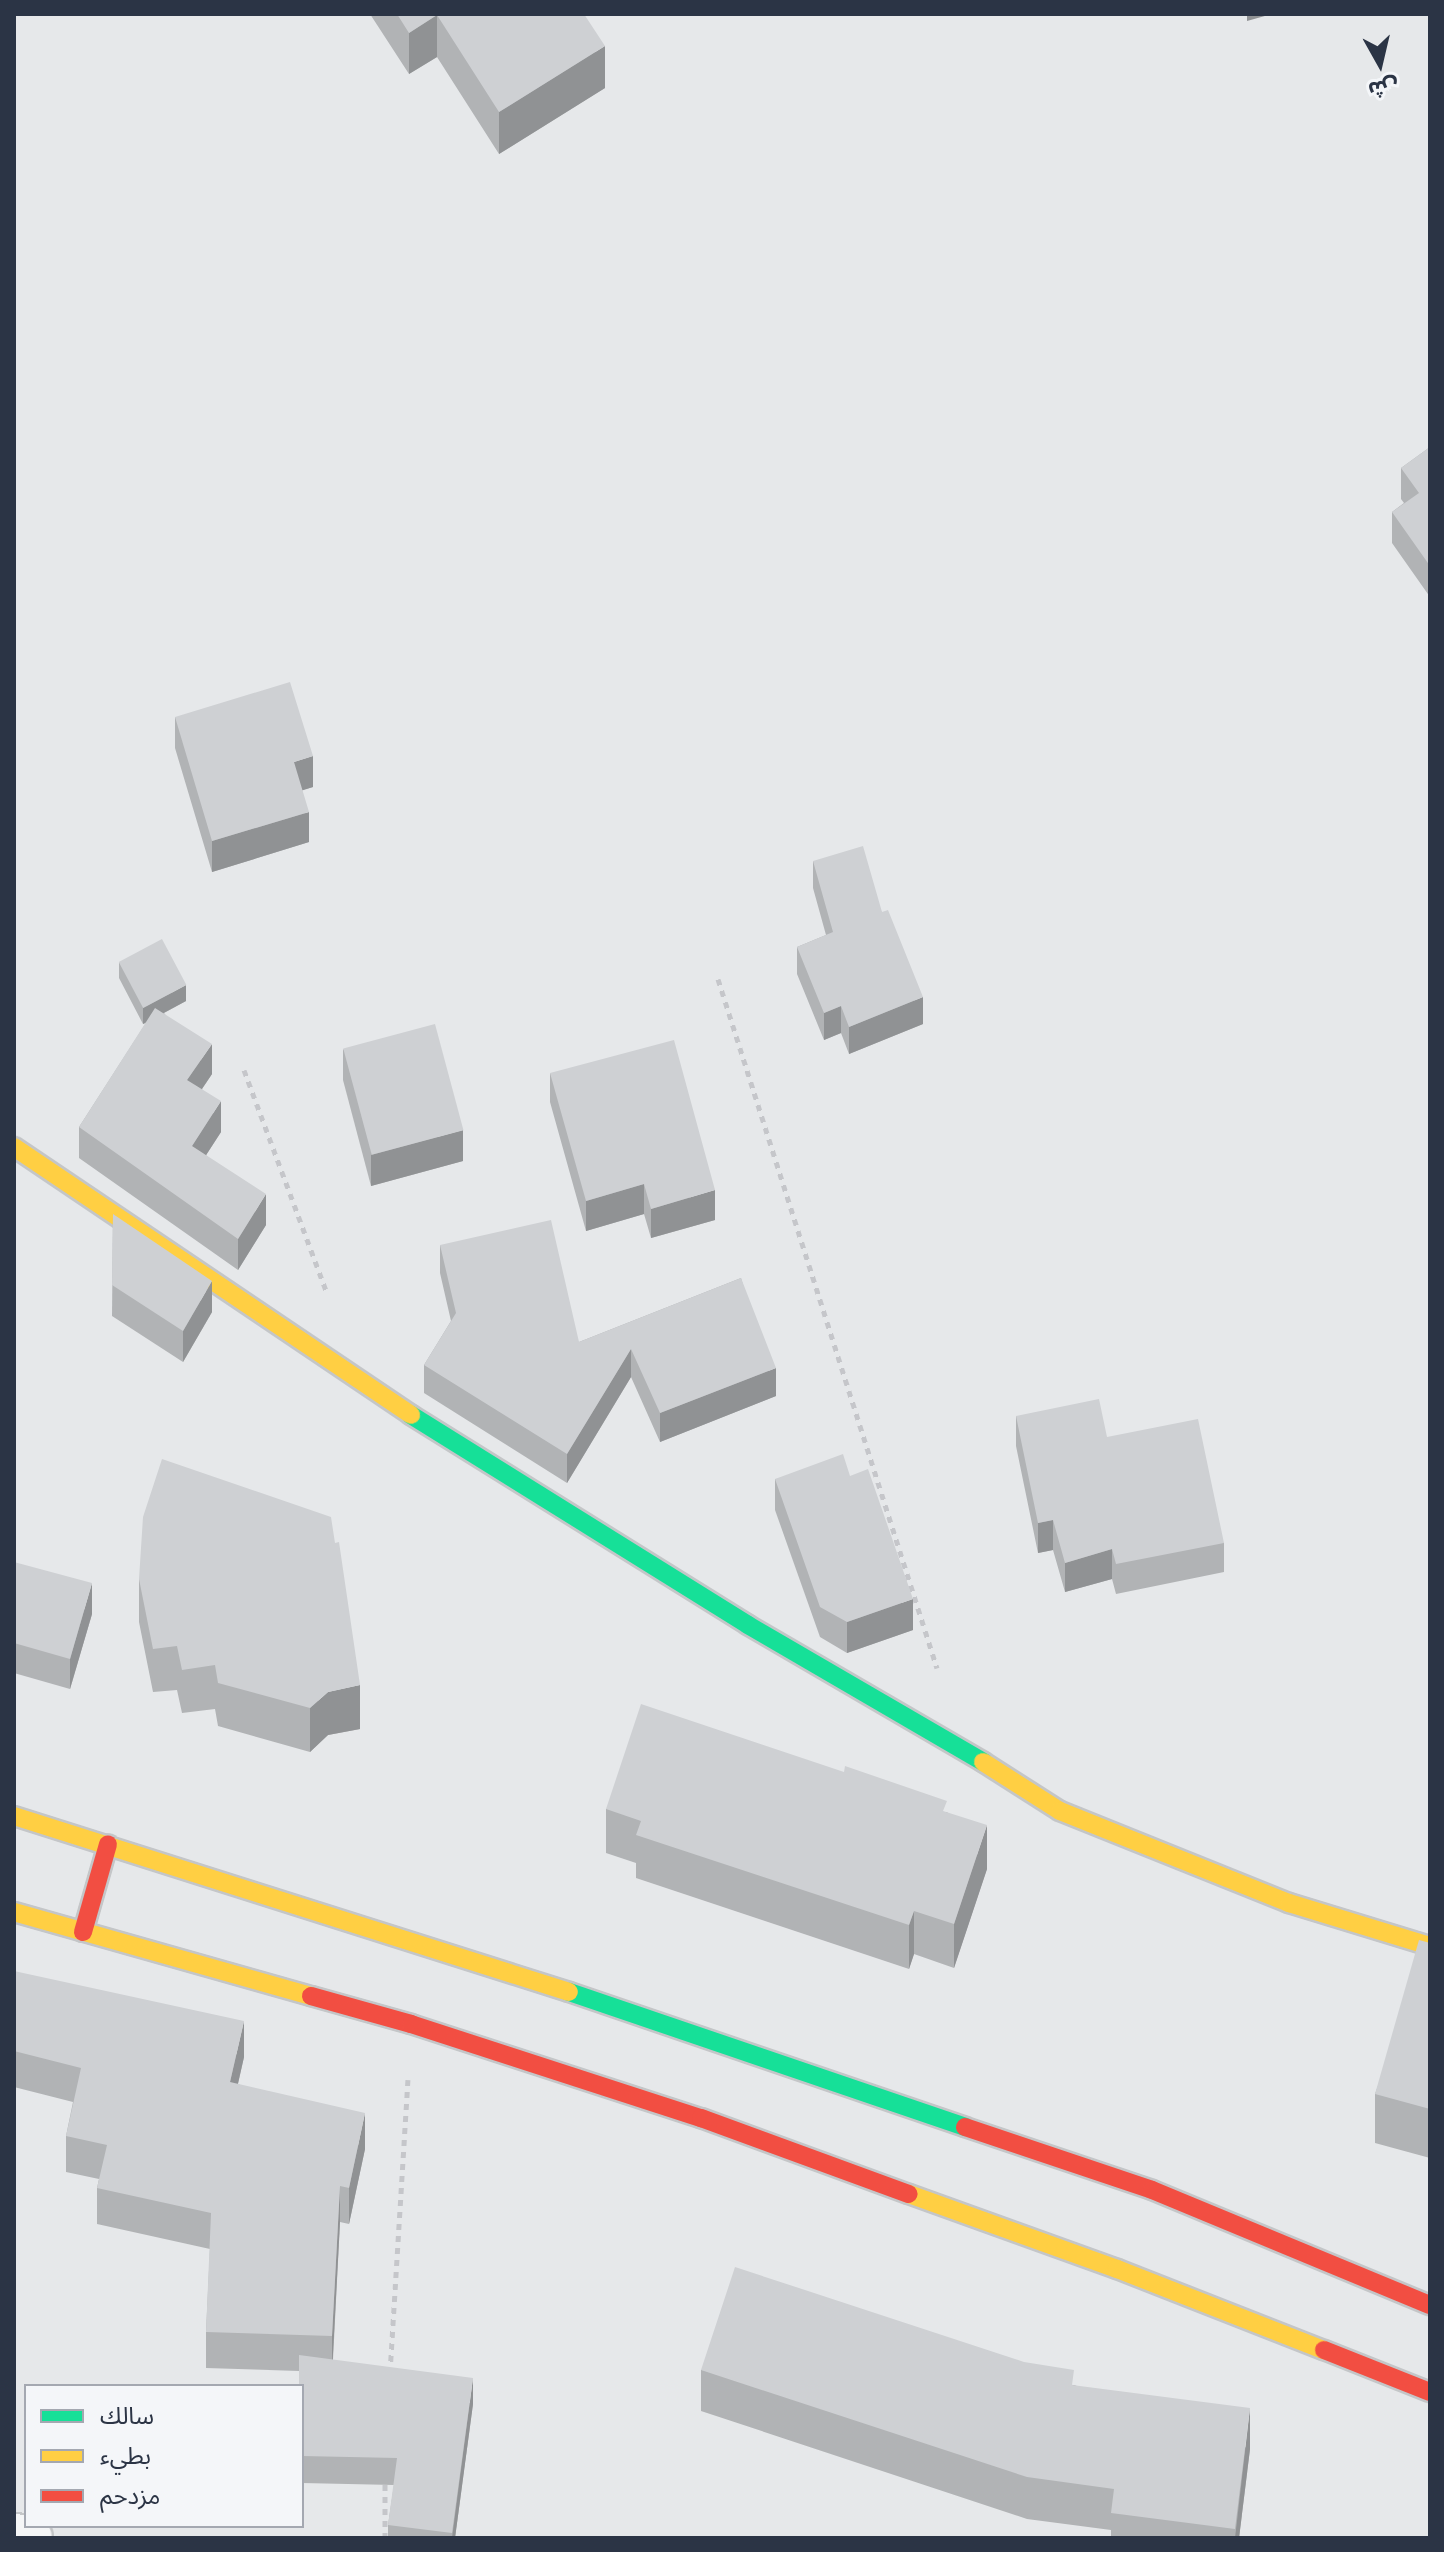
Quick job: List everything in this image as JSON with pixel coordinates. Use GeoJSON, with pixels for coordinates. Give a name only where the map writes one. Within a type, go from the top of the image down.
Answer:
{"type":"FeatureCollection","features":[{"type":"Feature","properties":{"kind":"main road"},"geometry":{"type":"LineString","coordinates":[[14,1147],[360,1383],[748,1625],[962,1748],[1060,1811],[1289,1903],[1430,1946]]}},
{"type":"Feature","properties":{"kind":"main road"},"geometry":{"type":"LineString","coordinates":[[14,1816],[512,1973],[1152,2190],[1430,2305]]}},
{"type":"Feature","properties":{"kind":"main road"},"geometry":{"type":"LineString","coordinates":[[83,1932],[108,1844]]}},
{"type":"Feature","properties":{"kind":"main road"},"geometry":{"type":"LineString","coordinates":[[14,1912],[411,2024],[701,2118],[1117,2269],[1430,2392]]}},
{"type":"Feature","properties":{"kind":"street"},"geometry":{"type":"LineString","coordinates":[[14,2536],[30,2538]]}},
{"type":"Feature","properties":{"kind":"path"},"geometry":{"type":"LineString","coordinates":[[718,979],[962,1748]]}},
{"type":"Feature","properties":{"kind":"path"},"geometry":{"type":"LineString","coordinates":[[244,1070],[327,1294]]}},
{"type":"Feature","properties":{"kind":"path"},"geometry":{"type":"LineString","coordinates":[[390,2374],[411,2024]]}},
{"type":"Feature","properties":{"kind":"path"},"geometry":{"type":"LineString","coordinates":[[385,2466],[385,2538]]}},
{"type":"Feature","properties":{"kind":"building"},"geometry":{"type":"Polygon","coordinates":[[[397,14],[584,14],[605,46],[499,112],[437,15],[409,33],[397,14]]]}},
{"type":"Feature","properties":{"kind":"building"},"geometry":{"type":"Polygon","coordinates":[[[1430,447],[1430,566],[1392,512],[1419,493],[1401,468],[1430,447]]]}},
{"type":"Feature","properties":{"kind":"building"},"geometry":{"type":"Polygon","coordinates":[[[290,682],[313,756],[294,762],[309,812],[212,841],[175,717],[290,682]]]}},
{"type":"Feature","properties":{"kind":"building"},"geometry":{"type":"Polygon","coordinates":[[[863,846],[882,912],[888,910],[923,997],[849,1027],[841,1006],[824,1013],[797,947],[833,932],[813,861],[863,846]]]}},
{"type":"Feature","properties":{"kind":"building"},"geometry":{"type":"Polygon","coordinates":[[[162,939],[186,985],[143,1008],[119,962],[162,939]]]}},
{"type":"Feature","properties":{"kind":"building"},"geometry":{"type":"Polygon","coordinates":[[[155,1008],[212,1044],[187,1080],[221,1101],[192,1146],[266,1194],[238,1239],[79,1127],[155,1008]]]}},
{"type":"Feature","properties":{"kind":"building"},"geometry":{"type":"Polygon","coordinates":[[[435,1024],[463,1130],[372,1155],[343,1049],[435,1024]]]}},
{"type":"Feature","properties":{"kind":"building"},"geometry":{"type":"Polygon","coordinates":[[[674,1040],[715,1190],[651,1209],[644,1184],[586,1201],[550,1073],[674,1040]]]}},
{"type":"Feature","properties":{"kind":"building"},"geometry":{"type":"Polygon","coordinates":[[[113,1214],[212,1281],[183,1331],[112,1285],[113,1214]]]}},
{"type":"Feature","properties":{"kind":"building"},"geometry":{"type":"Polygon","coordinates":[[[551,1220],[579,1342],[741,1278],[776,1368],[660,1413],[631,1349],[567,1454],[424,1365],[456,1313],[440,1245],[551,1220]]]}},
{"type":"Feature","properties":{"kind":"building"},"geometry":{"type":"Polygon","coordinates":[[[1099,1399],[1107,1437],[1198,1419],[1224,1543],[1116,1564],[1112,1549],[1065,1563],[1053,1520],[1038,1523],[1016,1416],[1099,1399]]]}},
{"type":"Feature","properties":{"kind":"building"},"geometry":{"type":"Polygon","coordinates":[[[843,1454],[850,1476],[868,1469],[913,1599],[847,1622],[820,1607],[775,1479],[843,1454]]]}},
{"type":"Feature","properties":{"kind":"building"},"geometry":{"type":"Polygon","coordinates":[[[162,1459],[331,1517],[335,1543],[339,1542],[360,1685],[328,1692],[310,1708],[218,1683],[215,1665],[182,1670],[177,1646],[153,1649],[139,1579],[143,1517],[162,1459]]]}},
{"type":"Feature","properties":{"kind":"building"},"geometry":{"type":"Polygon","coordinates":[[[14,1562],[92,1583],[70,1659],[14,1643],[14,1562]]]}},
{"type":"Feature","properties":{"kind":"building"},"geometry":{"type":"Polygon","coordinates":[[[641,1704],[844,1772],[845,1766],[947,1801],[943,1811],[987,1825],[954,1924],[914,1911],[909,1925],[636,1835],[641,1821],[606,1809],[641,1704]]]}},
{"type":"Feature","properties":{"kind":"building"},"geometry":{"type":"Polygon","coordinates":[[[1419,1940],[1430,1943],[1430,2109],[1375,2094],[1419,1940]]]}},
{"type":"Feature","properties":{"kind":"building"},"geometry":{"type":"Polygon","coordinates":[[[14,1971],[244,2021],[230,2082],[365,2113],[349,2188],[340,2186],[332,2336],[206,2332],[211,2213],[97,2188],[107,2145],[66,2136],[81,2068],[14,2051],[14,1971]]]}},
{"type":"Feature","properties":{"kind":"building"},"geometry":{"type":"Polygon","coordinates":[[[735,2267],[1024,2362],[1074,2370],[1072,2385],[1250,2408],[1235,2529],[1111,2513],[1114,2489],[1027,2477],[701,2370],[735,2267]]]}},
{"type":"Feature","properties":{"kind":"building"},"geometry":{"type":"Polygon","coordinates":[[[299,2355],[473,2378],[452,2533],[388,2525],[397,2458],[304,2456],[304,2384],[299,2384],[299,2355]]]}},
{"type":"Feature","properties":{"kind":"traffic: fast"},"geometry":{"type":"LineString","coordinates":[[411,1415],[748,1625],[983,1762]]}},
{"type":"Feature","properties":{"kind":"traffic: fast"},"geometry":{"type":"LineString","coordinates":[[569,1992],[965,2127]]}},
{"type":"Feature","properties":{"kind":"traffic: slow"},"geometry":{"type":"LineString","coordinates":[[14,1147],[411,1415]]}},
{"type":"Feature","properties":{"kind":"traffic: slow"},"geometry":{"type":"LineString","coordinates":[[983,1762],[1060,1811],[1289,1903],[1430,1946]]}},
{"type":"Feature","properties":{"kind":"traffic: slow"},"geometry":{"type":"LineString","coordinates":[[14,1816],[569,1992]]}},
{"type":"Feature","properties":{"kind":"traffic: slow"},"geometry":{"type":"LineString","coordinates":[[14,1912],[311,1996]]}},
{"type":"Feature","properties":{"kind":"traffic: slow"},"geometry":{"type":"LineString","coordinates":[[909,2194],[1117,2269],[1324,2350]]}},
{"type":"Feature","properties":{"kind":"traffic: jam"},"geometry":{"type":"LineString","coordinates":[[83,1932],[108,1844]]}},
{"type":"Feature","properties":{"kind":"traffic: jam"},"geometry":{"type":"LineString","coordinates":[[311,1996],[411,2024],[701,2118],[909,2194]]}},
{"type":"Feature","properties":{"kind":"traffic: jam"},"geometry":{"type":"LineString","coordinates":[[965,2127],[1152,2190],[1430,2305]]}},
{"type":"Feature","properties":{"kind":"traffic: jam"},"geometry":{"type":"LineString","coordinates":[[1324,2350],[1430,2392]]}}]}
